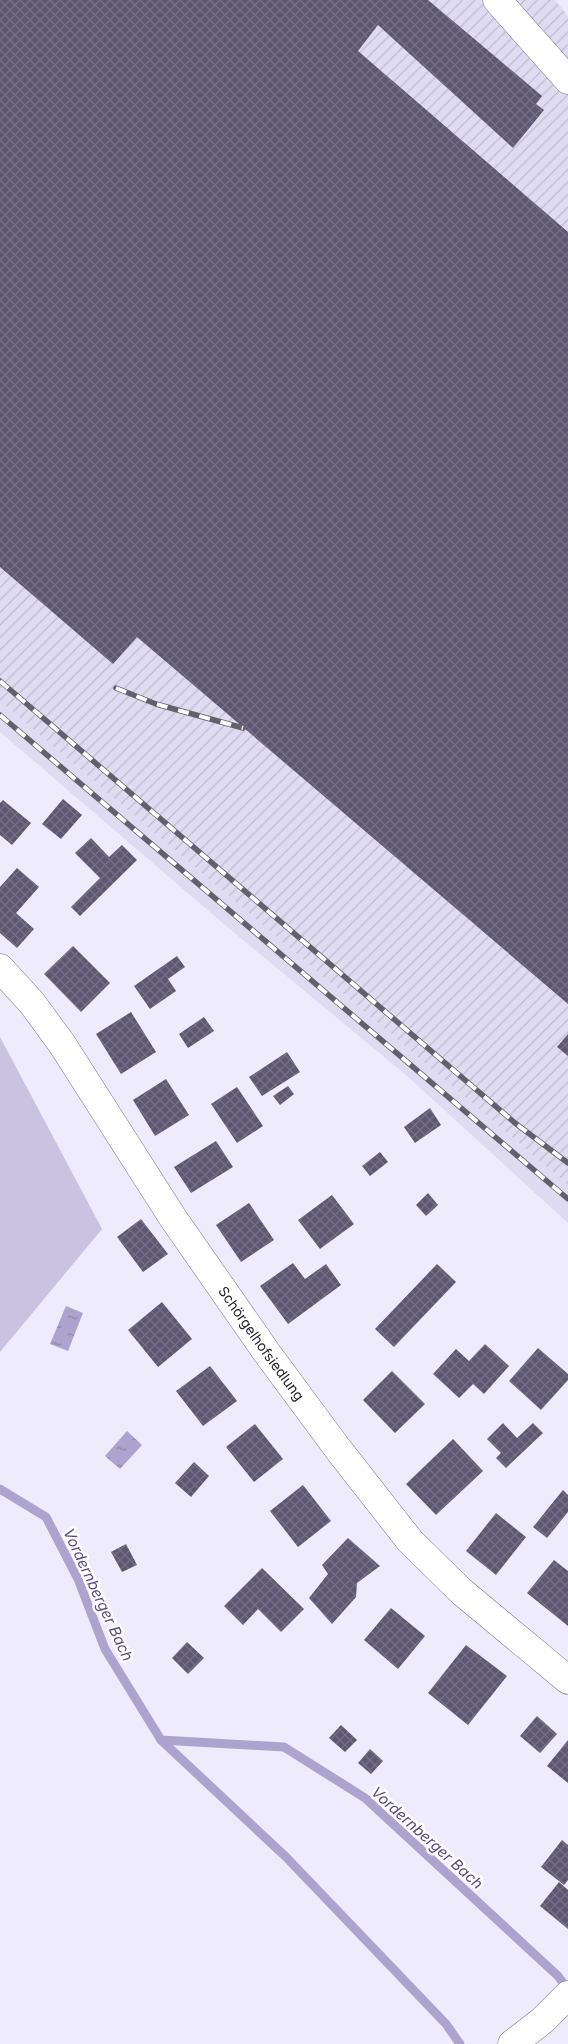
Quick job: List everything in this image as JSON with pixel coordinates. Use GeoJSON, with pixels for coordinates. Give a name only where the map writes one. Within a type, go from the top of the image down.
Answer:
{"type":"FeatureCollection","features":[{"type":"Feature","properties":{"kind":"street"},"geometry":{"type":"LineString","coordinates":[[497,0],[568,80]]}},
{"type":"Feature","properties":{"kind":"street","name":"Schörgelhofsiedlung"},"geometry":{"type":"LineString","coordinates":[[0,968],[32,1003],[62,1044],[173,1218],[267,1353],[410,1542],[462,1592],[568,1680]]}},
{"type":"Feature","properties":{"kind":"street"},"geometry":{"type":"LineString","coordinates":[[512,2044],[560,2003]]}},
{"type":"Feature","properties":{"kind":"shaded area"},"geometry":{"type":"Polygon","coordinates":[[[0,0],[555,0],[568,16],[568,1185],[0,701],[0,0]]]}},
{"type":"Feature","properties":{"kind":"shaded area"},"geometry":{"type":"Polygon","coordinates":[[[0,701],[568,1185],[568,1223],[407,1076],[225,925],[0,732],[0,701]]]}},
{"type":"Feature","properties":{"kind":"shaded area"},"geometry":{"type":"Polygon","coordinates":[[[0,1037],[102,1229],[0,1352],[0,1037]]]}},
{"type":"Feature","properties":{"kind":"water"},"geometry":{"type":"Polygon","coordinates":[[[66,1306],[83,1313],[68,1351],[50,1344],[66,1306]]]}},
{"type":"Feature","properties":{"kind":"water"},"geometry":{"type":"Polygon","coordinates":[[[127,1431],[142,1445],[120,1469],[105,1456],[127,1431]]]}},
{"type":"Feature","properties":{"kind":"building"},"geometry":{"type":"Polygon","coordinates":[[[0,0],[428,0],[542,96],[536,104],[544,110],[513,148],[378,25],[358,51],[568,232],[568,1004],[137,637],[113,664],[0,567],[0,0]]]}},
{"type":"Feature","properties":{"kind":"building"},"geometry":{"type":"Polygon","coordinates":[[[63,799],[82,815],[61,839],[42,824],[63,799]]]}},
{"type":"Feature","properties":{"kind":"building"},"geometry":{"type":"Polygon","coordinates":[[[3,800],[31,823],[12,845],[0,835],[0,803],[3,800]]]}},
{"type":"Feature","properties":{"kind":"building"},"geometry":{"type":"Polygon","coordinates":[[[91,838],[109,857],[122,845],[137,860],[80,916],[71,907],[100,878],[75,853],[91,838]]]}},
{"type":"Feature","properties":{"kind":"building"},"geometry":{"type":"Polygon","coordinates":[[[17,868],[39,887],[16,913],[34,929],[17,948],[0,933],[0,887],[17,868]]]}},
{"type":"Feature","properties":{"kind":"building"},"geometry":{"type":"Polygon","coordinates":[[[73,946],[110,983],[81,1012],[44,974],[73,946]]]}},
{"type":"Feature","properties":{"kind":"building"},"geometry":{"type":"Polygon","coordinates":[[[177,956],[185,967],[168,979],[176,991],[150,1009],[134,986],[177,956]]]}},
{"type":"Feature","properties":{"kind":"building"},"geometry":{"type":"Polygon","coordinates":[[[131,1012],[156,1052],[121,1074],[96,1034],[131,1012]]]}},
{"type":"Feature","properties":{"kind":"building"},"geometry":{"type":"Polygon","coordinates":[[[204,1017],[214,1031],[188,1048],[179,1034],[204,1017]]]}},
{"type":"Feature","properties":{"kind":"building"},"geometry":{"type":"Polygon","coordinates":[[[568,1034],[568,1056],[557,1047],[568,1034]]]}},
{"type":"Feature","properties":{"kind":"building"},"geometry":{"type":"Polygon","coordinates":[[[287,1052],[300,1072],[262,1096],[249,1077],[287,1052]]]}},
{"type":"Feature","properties":{"kind":"building"},"geometry":{"type":"Polygon","coordinates":[[[166,1079],[189,1115],[155,1136],[133,1100],[166,1079]]]}},
{"type":"Feature","properties":{"kind":"building"},"geometry":{"type":"Polygon","coordinates":[[[288,1086],[294,1094],[280,1105],[273,1096],[288,1086]]]}},
{"type":"Feature","properties":{"kind":"building"},"geometry":{"type":"Polygon","coordinates":[[[237,1087],[263,1126],[237,1143],[211,1104],[237,1087]]]}},
{"type":"Feature","properties":{"kind":"building"},"geometry":{"type":"Polygon","coordinates":[[[430,1108],[441,1125],[415,1143],[404,1127],[430,1108]]]}},
{"type":"Feature","properties":{"kind":"building"},"geometry":{"type":"Polygon","coordinates":[[[216,1141],[233,1167],[191,1193],[174,1167],[216,1141]]]}},
{"type":"Feature","properties":{"kind":"building"},"geometry":{"type":"Polygon","coordinates":[[[380,1152],[388,1162],[370,1176],[362,1166],[380,1152]]]}},
{"type":"Feature","properties":{"kind":"building"},"geometry":{"type":"Polygon","coordinates":[[[428,1193],[438,1205],[426,1216],[416,1205],[428,1193]]]}},
{"type":"Feature","properties":{"kind":"building"},"geometry":{"type":"Polygon","coordinates":[[[332,1195],[354,1224],[320,1249],[298,1220],[332,1195]]]}},
{"type":"Feature","properties":{"kind":"building"},"geometry":{"type":"Polygon","coordinates":[[[249,1203],[274,1240],[241,1262],[216,1225],[249,1203]]]}},
{"type":"Feature","properties":{"kind":"building"},"geometry":{"type":"Polygon","coordinates":[[[141,1219],[168,1254],[143,1272],[117,1237],[141,1219]]]}},
{"type":"Feature","properties":{"kind":"building"},"geometry":{"type":"Polygon","coordinates":[[[293,1263],[305,1279],[326,1264],[341,1285],[288,1324],[260,1286],[293,1263]]]}},
{"type":"Feature","properties":{"kind":"building"},"geometry":{"type":"Polygon","coordinates":[[[437,1264],[456,1282],[394,1347],[375,1329],[437,1264]]]}},
{"type":"Feature","properties":{"kind":"building"},"geometry":{"type":"Polygon","coordinates":[[[162,1302],[192,1339],[158,1367],[128,1330],[162,1302]]]}},
{"type":"Feature","properties":{"kind":"building"},"geometry":{"type":"Polygon","coordinates":[[[485,1344],[509,1366],[484,1394],[473,1384],[459,1398],[433,1374],[456,1349],[469,1361],[485,1344]]]}},
{"type":"Feature","properties":{"kind":"building"},"geometry":{"type":"Polygon","coordinates":[[[538,1348],[568,1374],[568,1380],[541,1410],[509,1381],[538,1348]]]}},
{"type":"Feature","properties":{"kind":"building"},"geometry":{"type":"Polygon","coordinates":[[[210,1366],[237,1401],[203,1426],[176,1391],[210,1366]]]}},
{"type":"Feature","properties":{"kind":"building"},"geometry":{"type":"Polygon","coordinates":[[[392,1371],[425,1404],[395,1433],[363,1400],[392,1371]]]}},
{"type":"Feature","properties":{"kind":"building"},"geometry":{"type":"Polygon","coordinates":[[[503,1423],[517,1438],[533,1423],[543,1433],[506,1468],[496,1458],[501,1453],[487,1439],[503,1423]]]}},
{"type":"Feature","properties":{"kind":"building"},"geometry":{"type":"Polygon","coordinates":[[[255,1424],[283,1459],[254,1482],[226,1447],[255,1424]]]}},
{"type":"Feature","properties":{"kind":"building"},"geometry":{"type":"Polygon","coordinates":[[[453,1439],[483,1471],[436,1515],[406,1484],[453,1439]]]}},
{"type":"Feature","properties":{"kind":"building"},"geometry":{"type":"Polygon","coordinates":[[[194,1462],[209,1476],[191,1497],[175,1483],[194,1462]]]}},
{"type":"Feature","properties":{"kind":"building"},"geometry":{"type":"Polygon","coordinates":[[[303,1485],[331,1521],[298,1547],[270,1511],[303,1485]]]}},
{"type":"Feature","properties":{"kind":"building"},"geometry":{"type":"Polygon","coordinates":[[[563,1490],[568,1495],[568,1512],[547,1538],[533,1527],[563,1490]]]}},
{"type":"Feature","properties":{"kind":"building"},"geometry":{"type":"Polygon","coordinates":[[[496,1513],[526,1537],[496,1575],[466,1551],[496,1513]]]}},
{"type":"Feature","properties":{"kind":"building"},"geometry":{"type":"Polygon","coordinates":[[[348,1538],[380,1566],[357,1583],[356,1597],[332,1624],[309,1598],[328,1574],[322,1565],[348,1538]]]}},
{"type":"Feature","properties":{"kind":"building"},"geometry":{"type":"Polygon","coordinates":[[[126,1544],[137,1565],[122,1572],[111,1552],[126,1544]]]}},
{"type":"Feature","properties":{"kind":"building"},"geometry":{"type":"Polygon","coordinates":[[[554,1560],[568,1571],[568,1626],[527,1593],[554,1560]]]}},
{"type":"Feature","properties":{"kind":"building"},"geometry":{"type":"Polygon","coordinates":[[[262,1568],[304,1609],[281,1632],[258,1609],[243,1625],[224,1606],[262,1568]]]}},
{"type":"Feature","properties":{"kind":"building"},"geometry":{"type":"Polygon","coordinates":[[[391,1608],[425,1636],[398,1669],[364,1640],[391,1608]]]}},
{"type":"Feature","properties":{"kind":"building"},"geometry":{"type":"Polygon","coordinates":[[[187,1642],[204,1658],[188,1674],[172,1658],[187,1642]]]}},
{"type":"Feature","properties":{"kind":"building"},"geometry":{"type":"Polygon","coordinates":[[[466,1645],[507,1676],[468,1725],[428,1693],[466,1645]]]}},
{"type":"Feature","properties":{"kind":"building"},"geometry":{"type":"Polygon","coordinates":[[[537,1716],[557,1734],[540,1753],[520,1736],[537,1716]]]}},
{"type":"Feature","properties":{"kind":"building"},"geometry":{"type":"Polygon","coordinates":[[[341,1725],[357,1740],[345,1752],[329,1738],[341,1725]]]}},
{"type":"Feature","properties":{"kind":"building"},"geometry":{"type":"Polygon","coordinates":[[[568,1740],[568,1783],[547,1766],[568,1740]]]}},
{"type":"Feature","properties":{"kind":"building"},"geometry":{"type":"Polygon","coordinates":[[[370,1749],[383,1761],[371,1774],[358,1763],[370,1749]]]}},
{"type":"Feature","properties":{"kind":"building"},"geometry":{"type":"Polygon","coordinates":[[[562,1840],[568,1845],[568,1880],[564,1885],[541,1867],[562,1840]]]}},
{"type":"Feature","properties":{"kind":"building"},"geometry":{"type":"Polygon","coordinates":[[[559,1882],[568,1890],[568,1929],[540,1906],[559,1882]]]}},
{"type":"Feature","properties":{"kind":"waterway","name":"Vordernberger Bach"},"geometry":{"type":"LineString","coordinates":[[0,1489],[46,1517],[78,1579],[105,1649],[161,1740],[284,1747],[365,1798],[558,1976],[568,1990]]}},
{"type":"Feature","properties":{"kind":"waterway"},"geometry":{"type":"LineString","coordinates":[[161,1740],[286,1857],[446,2024],[460,2044]]}},
{"type":"Feature","properties":{"kind":"railway"},"geometry":{"type":"LineString","coordinates":[[0,681],[515,1123],[568,1163]]}},
{"type":"Feature","properties":{"kind":"railway"},"geometry":{"type":"LineString","coordinates":[[116,688],[156,704],[243,728]]}},
{"type":"Feature","properties":{"kind":"railway"},"geometry":{"type":"LineString","coordinates":[[0,715],[568,1199]]}}]}
